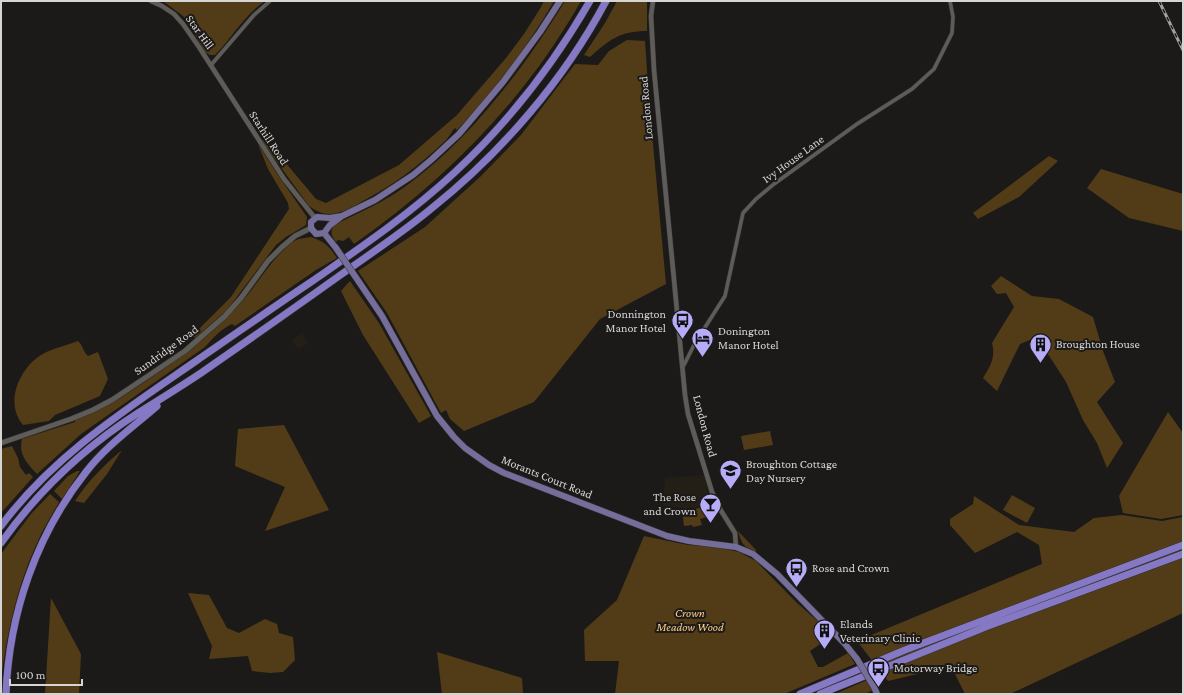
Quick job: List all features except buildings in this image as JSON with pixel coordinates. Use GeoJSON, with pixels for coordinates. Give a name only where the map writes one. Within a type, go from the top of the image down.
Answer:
{"type":"FeatureCollection","features":[{"type":"Feature","properties":{"kind":"highway"},"geometry":{"type":"LineString","coordinates":[[1,526],[20,502],[49,471],[94,433],[352,254],[435,190],[473,155],[526,95],[556,54],[590,1]]}},
{"type":"Feature","properties":{"kind":"highway"},"geometry":{"type":"LineString","coordinates":[[1,543],[33,501],[76,460],[138,413],[171,394],[386,244],[433,208],[462,183],[498,147],[538,102],[572,56],[606,1]]}},
{"type":"Feature","properties":{"kind":"highway"},"geometry":{"type":"LineString","coordinates":[[6,694],[10,650],[18,611],[34,562],[52,525],[73,490],[97,460],[121,436],[171,394]]}},
{"type":"Feature","properties":{"kind":"highway"},"geometry":{"type":"LineString","coordinates":[[800,694],[920,645],[1183,545]]}},
{"type":"Feature","properties":{"kind":"highway"},"geometry":{"type":"LineString","coordinates":[[820,694],[981,629],[1183,554]]}},
{"type":"Feature","properties":{"kind":"main road"},"geometry":{"type":"LineString","coordinates":[[342,216],[314,218],[311,222],[311,228],[316,234],[325,230],[342,216],[375,200],[408,179],[431,160],[459,134],[503,82],[540,32],[560,1]]}},
{"type":"Feature","properties":{"kind":"main road"},"geometry":{"type":"LineString","coordinates":[[322,217],[326,220],[325,230]]}},
{"type":"Feature","properties":{"kind":"main road","name":"Sundridge Road"},"geometry":{"type":"LineString","coordinates":[[1,443],[93,410],[112,400],[185,350],[242,298],[268,261],[282,247],[295,236],[311,228]]}},
{"type":"Feature","properties":{"kind":"main road","name":"Morants Court Road"},"geometry":{"type":"LineString","coordinates":[[325,230],[382,316],[437,416],[454,437],[476,456],[504,473],[667,536],[689,541],[736,547]]}},
{"type":"Feature","properties":{"kind":"main road"},"geometry":{"type":"LineString","coordinates":[[736,547],[753,554],[768,566],[846,644],[858,659],[877,694]]}},
{"type":"Feature","properties":{"kind":"street","name":"Star Hill"},"geometry":{"type":"LineString","coordinates":[[151,1],[174,14],[183,24],[211,65]]}},
{"type":"Feature","properties":{"kind":"street"},"geometry":{"type":"LineString","coordinates":[[211,65],[254,15],[270,1]]}},
{"type":"Feature","properties":{"kind":"street","name":"London Road"},"geometry":{"type":"LineString","coordinates":[[653,1],[651,16],[654,70],[682,367],[688,414],[712,492],[720,509],[735,533],[736,547]]}},
{"type":"Feature","properties":{"kind":"street","name":"Ivy House Lane"},"geometry":{"type":"LineString","coordinates":[[682,367],[684,366],[695,343],[725,296],[743,213],[756,199],[774,184],[857,124],[912,88],[934,69],[952,33],[953,17],[950,1]]}},
{"type":"Feature","properties":{"kind":"street","name":"Starhill Road"},"geometry":{"type":"LineString","coordinates":[[211,65],[284,179],[314,218]]}},
{"type":"Feature","properties":{"kind":"shaded area"},"geometry":{"type":"Polygon","coordinates":[[[302,333],[308,343],[298,349],[292,340],[302,333]]]}},
{"type":"Feature","properties":{"kind":"shaded area"},"geometry":{"type":"Polygon","coordinates":[[[704,475],[713,502],[696,508],[663,506],[665,478],[704,475]]]}},
{"type":"Feature","properties":{"kind":"green space"},"geometry":{"type":"Polygon","coordinates":[[[163,1],[265,1],[244,20],[215,55],[210,55],[205,52],[183,16],[163,1]]]}},
{"type":"Feature","properties":{"kind":"green space"},"geometry":{"type":"Polygon","coordinates":[[[544,1],[554,1],[533,36],[484,100],[457,130],[455,128],[446,140],[425,159],[405,174],[351,208],[338,213],[326,214],[321,213],[309,206],[264,144],[262,140],[269,143],[316,199],[326,203],[399,165],[457,115],[506,58],[524,34],[544,1]]]}},
{"type":"Feature","properties":{"kind":"green space"},"geometry":{"type":"Polygon","coordinates":[[[565,1],[581,1],[535,72],[509,105],[481,136],[420,193],[354,244],[349,237],[343,241],[338,240],[336,242],[332,234],[334,225],[362,212],[398,192],[429,168],[473,125],[514,77],[565,1]]]}},
{"type":"Feature","properties":{"kind":"green space"},"geometry":{"type":"Polygon","coordinates":[[[617,1],[647,1],[647,31],[638,31],[622,35],[609,41],[590,57],[584,55],[605,23],[617,1]]]}},
{"type":"Feature","properties":{"kind":"green space"},"geometry":{"type":"Polygon","coordinates":[[[627,40],[645,41],[666,284],[600,319],[534,402],[464,431],[450,419],[446,410],[441,413],[387,313],[358,271],[425,227],[481,176],[521,135],[575,64],[598,65],[609,51],[627,40]]]}},
{"type":"Feature","properties":{"kind":"green space"},"geometry":{"type":"Polygon","coordinates":[[[258,144],[307,217],[306,225],[276,245],[227,310],[195,338],[193,335],[231,297],[289,209],[288,203],[268,169],[258,144]]]}},
{"type":"Feature","properties":{"kind":"green space"},"geometry":{"type":"Polygon","coordinates":[[[1049,156],[1058,161],[1019,197],[978,219],[973,213],[1049,156]]]}},
{"type":"Feature","properties":{"kind":"green space"},"geometry":{"type":"Polygon","coordinates":[[[1101,169],[1183,194],[1183,231],[1129,218],[1087,188],[1101,169]]]}},
{"type":"Feature","properties":{"kind":"green space"},"geometry":{"type":"Polygon","coordinates":[[[311,237],[326,245],[332,250],[337,258],[316,270],[235,326],[232,324],[224,328],[205,347],[81,434],[37,474],[30,466],[22,454],[22,439],[75,422],[75,420],[119,399],[139,386],[194,347],[224,320],[250,292],[281,252],[296,240],[311,237]]]}},
{"type":"Feature","properties":{"kind":"green space"},"geometry":{"type":"Polygon","coordinates":[[[1001,276],[1032,296],[1059,299],[1093,317],[1103,351],[1115,382],[1097,402],[1123,443],[1107,468],[1097,443],[1083,420],[1066,382],[1037,337],[1020,344],[997,391],[983,378],[993,357],[992,343],[1014,307],[1006,293],[997,294],[991,286],[1001,276]]]}},
{"type":"Feature","properties":{"kind":"green space"},"geometry":{"type":"Polygon","coordinates":[[[350,281],[379,323],[431,416],[419,423],[363,335],[341,291],[350,281]]]}},
{"type":"Feature","properties":{"kind":"green space"},"geometry":{"type":"Polygon","coordinates":[[[78,341],[88,356],[98,352],[108,379],[100,396],[55,415],[49,421],[23,425],[15,408],[15,398],[16,389],[25,371],[31,363],[42,354],[78,341]]]}},
{"type":"Feature","properties":{"kind":"green space"},"geometry":{"type":"Polygon","coordinates":[[[1168,412],[1183,433],[1183,515],[1161,519],[1123,513],[1119,496],[1168,412]]]}},
{"type":"Feature","properties":{"kind":"green space"},"geometry":{"type":"Polygon","coordinates":[[[284,425],[329,510],[265,531],[285,487],[235,466],[238,429],[284,425]]]}},
{"type":"Feature","properties":{"kind":"green space"},"geometry":{"type":"Polygon","coordinates":[[[770,431],[773,445],[744,450],[741,436],[770,431]]]}},
{"type":"Feature","properties":{"kind":"green space"},"geometry":{"type":"Polygon","coordinates":[[[12,446],[18,458],[20,467],[26,475],[29,473],[33,477],[1,513],[1,449],[12,446]]]}},
{"type":"Feature","properties":{"kind":"green space"},"geometry":{"type":"Polygon","coordinates":[[[122,450],[107,474],[84,503],[75,501],[85,487],[109,461],[122,450]]]}},
{"type":"Feature","properties":{"kind":"green space"},"geometry":{"type":"Polygon","coordinates":[[[80,471],[62,499],[54,491],[68,476],[80,471]]]}},
{"type":"Feature","properties":{"kind":"green space"},"geometry":{"type":"Polygon","coordinates":[[[50,494],[59,502],[39,538],[18,593],[6,645],[1,680],[1,554],[31,514],[50,494]]]}},
{"type":"Feature","properties":{"kind":"green space"},"geometry":{"type":"Polygon","coordinates":[[[1012,495],[1035,508],[1027,523],[1003,510],[1012,495]]]}},
{"type":"Feature","properties":{"kind":"green space"},"geometry":{"type":"Polygon","coordinates":[[[974,496],[1019,525],[1074,532],[1094,518],[1122,515],[1162,521],[1183,517],[1183,613],[1010,694],[965,694],[951,666],[888,681],[857,641],[1042,564],[1039,545],[1017,532],[975,553],[950,525],[950,519],[973,504],[974,496]]]}},
{"type":"Feature","properties":{"kind":"green space"},"geometry":{"type":"Polygon","coordinates":[[[706,506],[711,516],[700,519],[702,525],[693,527],[692,525],[684,526],[682,510],[706,506]]]}},
{"type":"Feature","properties":{"kind":"green space"},"geometry":{"type":"Polygon","coordinates":[[[738,531],[756,550],[756,552],[744,544],[738,531]]]}},
{"type":"Feature","properties":{"kind":"green space","name":"Crown Meadow Wood"},"geometry":{"type":"Polygon","coordinates":[[[644,536],[688,545],[712,546],[739,552],[756,561],[832,636],[810,651],[818,667],[823,667],[848,653],[855,664],[784,694],[615,694],[619,661],[585,661],[584,630],[617,600],[644,536]]]}},
{"type":"Feature","properties":{"kind":"green space"},"geometry":{"type":"Polygon","coordinates":[[[188,593],[209,595],[227,628],[239,633],[265,619],[277,624],[279,633],[293,637],[295,660],[283,672],[270,673],[252,671],[248,656],[209,659],[212,646],[188,593]]]}},
{"type":"Feature","properties":{"kind":"green space"},"geometry":{"type":"Polygon","coordinates":[[[51,598],[81,654],[79,694],[45,694],[51,598]]]}},
{"type":"Feature","properties":{"kind":"green space"},"geometry":{"type":"Polygon","coordinates":[[[437,652],[522,678],[523,694],[442,694],[437,652]]]}},
{"type":"Feature","properties":{"kind":"green space"},"geometry":{"type":"Polygon","coordinates":[[[867,680],[873,690],[865,694],[835,694],[867,680]]]}},
{"type":"Feature","properties":{"kind":"railway"},"geometry":{"type":"LineString","coordinates":[[1159,1],[1183,50]]}},
{"type":"Feature","properties":{"kind":"place","name":"Donnington Manor Hotel"},"geometry":{"type":"Point","coordinates":[682,340]}},
{"type":"Feature","properties":{"kind":"place","name":"Donington Manor Hotel"},"geometry":{"type":"Point","coordinates":[703,358]}},
{"type":"Feature","properties":{"kind":"place","name":"Broughton House"},"geometry":{"type":"Point","coordinates":[1040,364]}},
{"type":"Feature","properties":{"kind":"place","name":"Broughton Cottage Day Nursery"},"geometry":{"type":"Point","coordinates":[730,490]}},
{"type":"Feature","properties":{"kind":"place","name":"The Rose and Crown"},"geometry":{"type":"Point","coordinates":[711,524]}},
{"type":"Feature","properties":{"kind":"place","name":"Rose and Crown"},"geometry":{"type":"Point","coordinates":[796,588]}},
{"type":"Feature","properties":{"kind":"place","name":"Elands Veterinary Clinic"},"geometry":{"type":"Point","coordinates":[825,650]}},
{"type":"Feature","properties":{"kind":"place","name":"Motorway Bridge"},"geometry":{"type":"Point","coordinates":[878,688]}}]}
